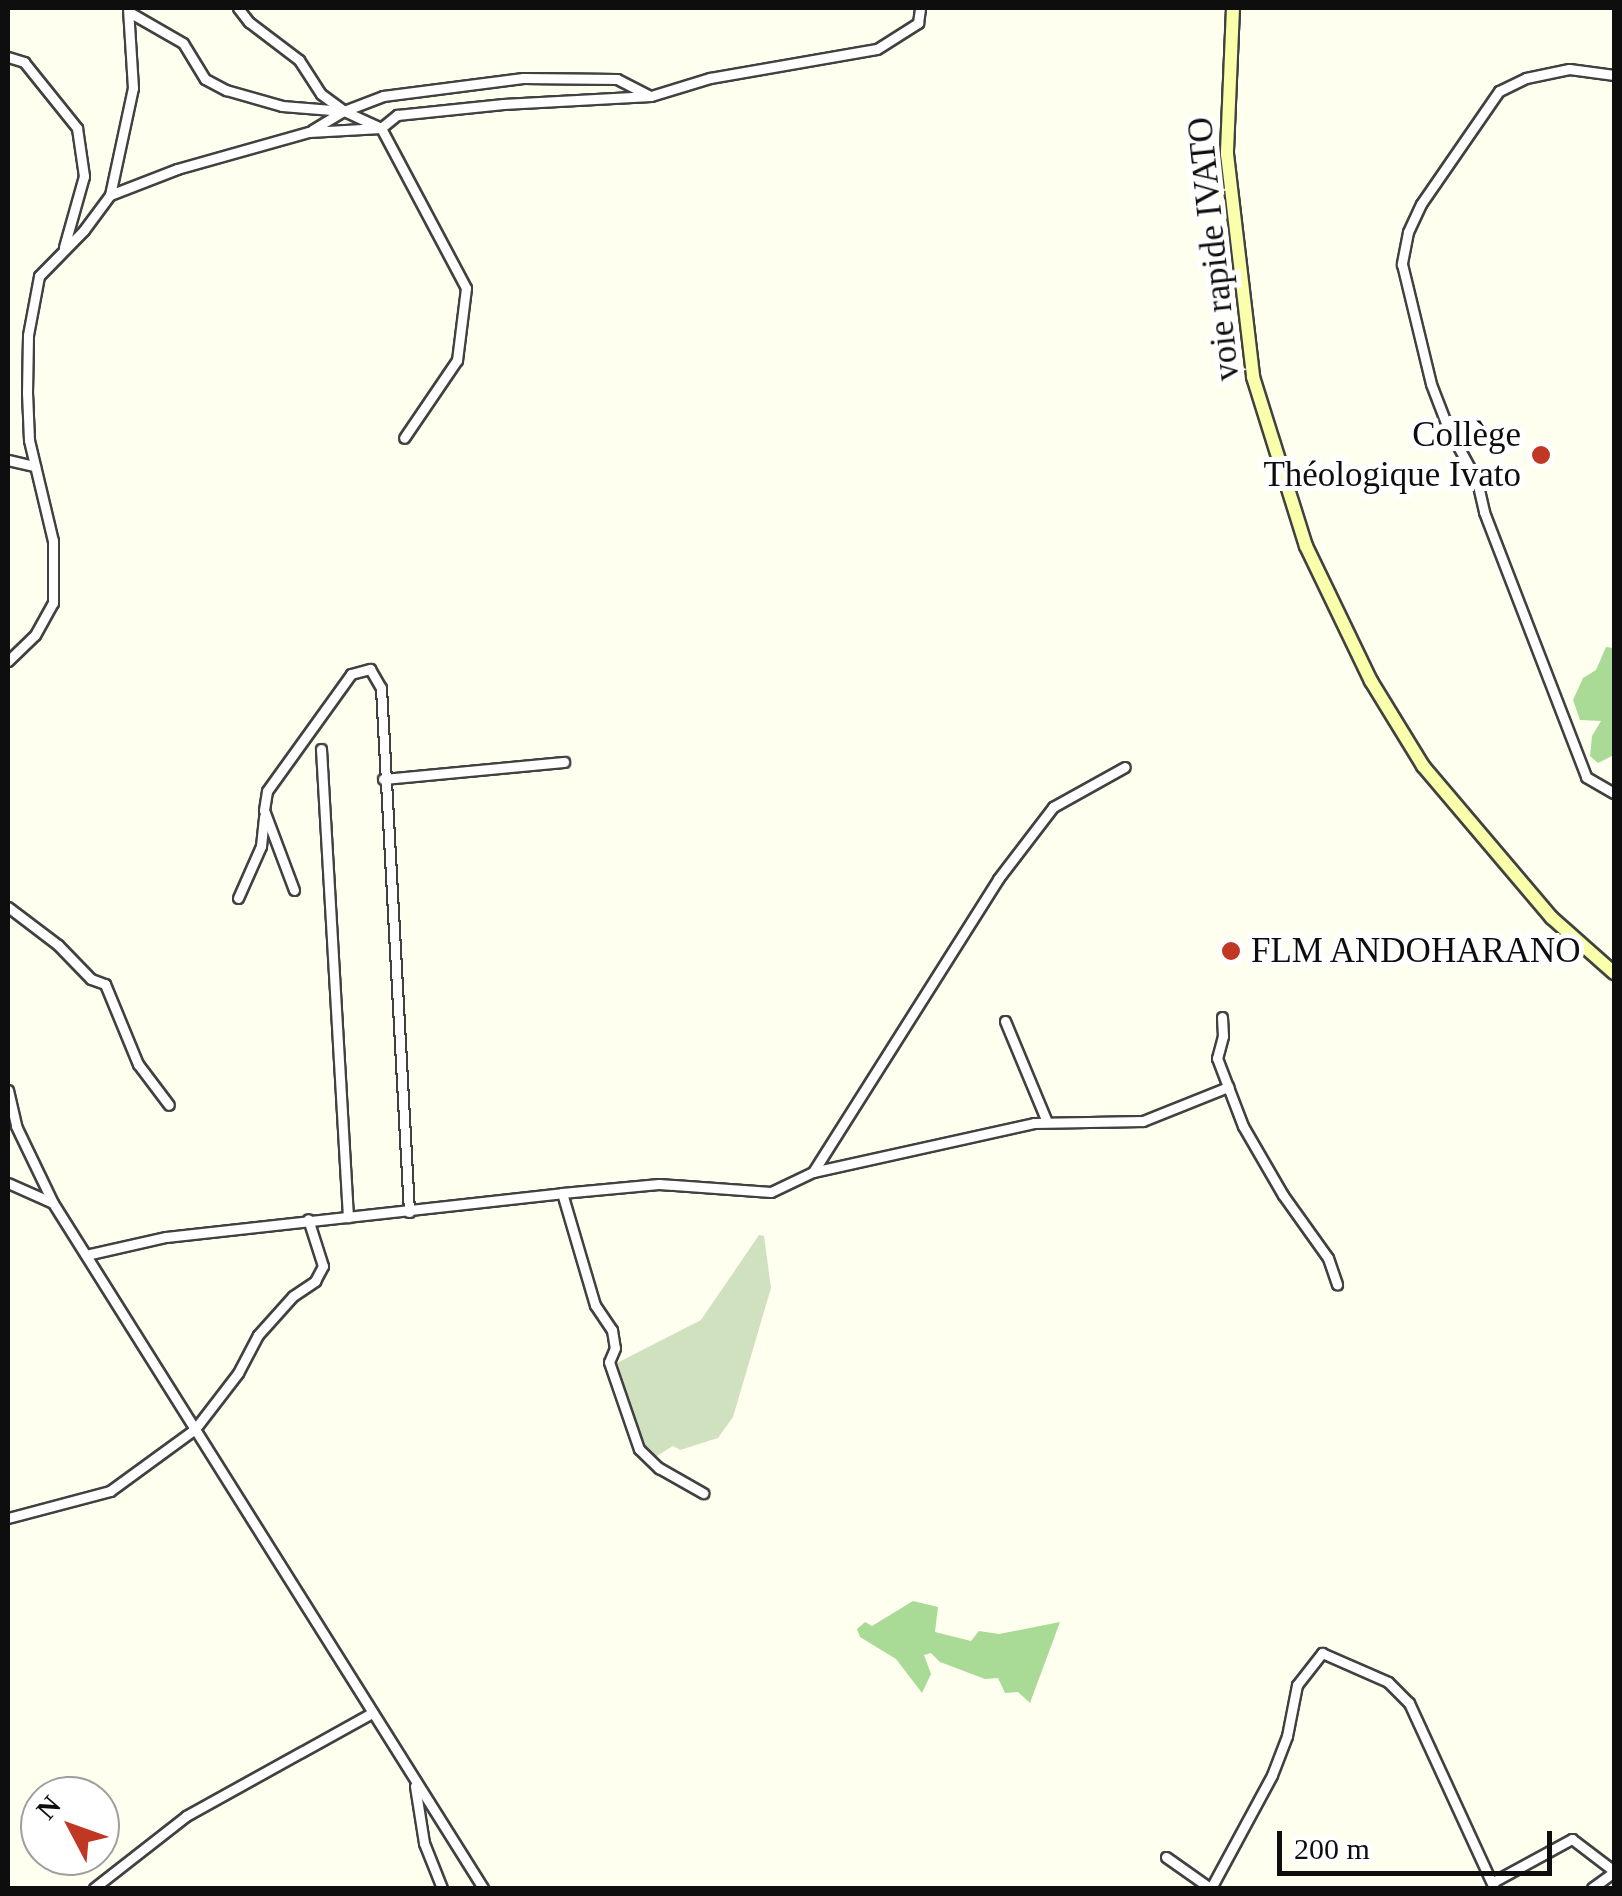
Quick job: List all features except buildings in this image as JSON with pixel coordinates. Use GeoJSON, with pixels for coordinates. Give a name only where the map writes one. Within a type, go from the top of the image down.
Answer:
{"type":"FeatureCollection","features":[{"type":"Feature","properties":{"kind":"main road","name":"voie rapide IVATO"},"geometry":{"type":"LineString","coordinates":[[1233,8],[1227,154],[1254,377],[1306,546],[1372,681],[1423,766],[1552,918],[1614,973]]}},
{"type":"Feature","properties":{"kind":"street"},"geometry":{"type":"LineString","coordinates":[[238,8],[249,22],[299,60],[321,94],[344,111],[381,128],[466,288],[456,360],[404,438]]}},
{"type":"Feature","properties":{"kind":"street"},"geometry":{"type":"LineString","coordinates":[[110,195],[176,168],[310,132],[381,128],[397,115],[651,96],[710,78],[877,49],[918,23],[920,8]]}},
{"type":"Feature","properties":{"kind":"street"},"geometry":{"type":"LineString","coordinates":[[128,10],[183,43],[205,79],[226,90],[282,106],[344,111]]}},
{"type":"Feature","properties":{"kind":"street"},"geometry":{"type":"LineString","coordinates":[[8,661],[35,635],[53,604],[53,542],[35,466],[26,393],[28,335],[39,276],[84,230],[110,195],[133,88],[128,10]]}},
{"type":"Feature","properties":{"kind":"street"},"geometry":{"type":"LineString","coordinates":[[8,58],[24,62],[77,128],[84,176],[63,249]]}},
{"type":"Feature","properties":{"kind":"street"},"geometry":{"type":"LineString","coordinates":[[1614,75],[1569,69],[1526,78],[1499,91],[1421,204],[1408,232],[1402,264],[1431,384],[1448,428],[1477,481],[1484,512],[1586,777],[1614,793]]}},
{"type":"Feature","properties":{"kind":"street"},"geometry":{"type":"LineString","coordinates":[[310,132],[344,111],[383,96],[524,78],[617,79],[651,96]]}},
{"type":"Feature","properties":{"kind":"street"},"geometry":{"type":"LineString","coordinates":[[8,460],[35,466]]}},
{"type":"Feature","properties":{"kind":"street"},"geometry":{"type":"LineString","coordinates":[[238,898],[262,846],[266,791],[351,674],[370,669],[379,678],[409,1212]]}},
{"type":"Feature","properties":{"kind":"street"},"geometry":{"type":"LineString","coordinates":[[321,749],[348,1216]]}},
{"type":"Feature","properties":{"kind":"street"},"geometry":{"type":"LineString","coordinates":[[383,779],[564,762]]}},
{"type":"Feature","properties":{"kind":"street"},"geometry":{"type":"LineString","coordinates":[[812,1172],[998,879],[1053,808],[1124,767]]}},
{"type":"Feature","properties":{"kind":"street"},"geometry":{"type":"LineString","coordinates":[[264,810],[294,890]]}},
{"type":"Feature","properties":{"kind":"street"},"geometry":{"type":"LineString","coordinates":[[8,907],[58,945],[91,979],[105,984],[138,1064],[169,1105]]}},
{"type":"Feature","properties":{"kind":"street"},"geometry":{"type":"LineString","coordinates":[[1222,1016],[1223,1036],[1216,1058],[1243,1126],[1282,1195],[1328,1258],[1338,1284]]}},
{"type":"Feature","properties":{"kind":"street"},"geometry":{"type":"LineString","coordinates":[[1005,1021],[1047,1122]]}},
{"type":"Feature","properties":{"kind":"street"},"geometry":{"type":"LineString","coordinates":[[86,1255],[166,1237],[562,1193],[660,1184],[770,1192],[812,1172],[1047,1122],[1142,1121],[1228,1087]]}},
{"type":"Feature","properties":{"kind":"street"},"geometry":{"type":"LineString","coordinates":[[8,1090],[16,1126],[53,1202],[484,1888]]}},
{"type":"Feature","properties":{"kind":"street"},"geometry":{"type":"LineString","coordinates":[[8,1183],[53,1202]]}},
{"type":"Feature","properties":{"kind":"street"},"geometry":{"type":"LineString","coordinates":[[562,1193],[595,1305],[612,1330],[614,1348],[609,1362],[639,1450],[659,1468],[703,1493]]}},
{"type":"Feature","properties":{"kind":"street"},"geometry":{"type":"LineString","coordinates":[[8,1518],[110,1491],[194,1429],[238,1373],[258,1335],[293,1296],[315,1281],[323,1266],[308,1220]]}},
{"type":"Feature","properties":{"kind":"street"},"geometry":{"type":"LineString","coordinates":[[1166,1857],[1210,1888],[1272,1775],[1287,1736],[1296,1686],[1322,1653],[1388,1682],[1409,1704],[1494,1885],[1572,1839],[1614,1872],[1592,1888]]}},
{"type":"Feature","properties":{"kind":"street"},"geometry":{"type":"LineString","coordinates":[[94,1888],[186,1816],[372,1713]]}},
{"type":"Feature","properties":{"kind":"street"},"geometry":{"type":"LineString","coordinates":[[414,1779],[424,1843],[442,1888]]}},
{"type":"Feature","properties":{"kind":"green space"},"geometry":{"type":"Polygon","coordinates":[[[1606,647],[1614,648],[1614,755],[1598,763],[1590,756],[1592,736],[1601,721],[1580,720],[1573,700],[1583,678],[1596,670],[1606,647]]]}},
{"type":"Feature","properties":{"kind":"green space"},"geometry":{"type":"Polygon","coordinates":[[[759,1235],[764,1236],[771,1288],[733,1417],[718,1438],[680,1450],[673,1446],[655,1457],[643,1448],[615,1364],[701,1320],[759,1235]]]}},
{"type":"Feature","properties":{"kind":"green space"},"geometry":{"type":"Polygon","coordinates":[[[913,1601],[938,1607],[935,1632],[971,1641],[979,1631],[999,1634],[1060,1622],[1030,1703],[1018,1692],[1005,1693],[998,1678],[985,1679],[940,1662],[931,1653],[924,1655],[931,1674],[922,1693],[896,1659],[860,1637],[857,1629],[865,1622],[872,1626],[913,1601]]]}},
{"type":"Feature","properties":{"kind":"place","name":"Collège Théologique Ivato"},"geometry":{"type":"Point","coordinates":[1541,455]}},
{"type":"Feature","properties":{"kind":"place","name":"FLM ANDOHARANO"},"geometry":{"type":"Point","coordinates":[1231,951]}}]}
